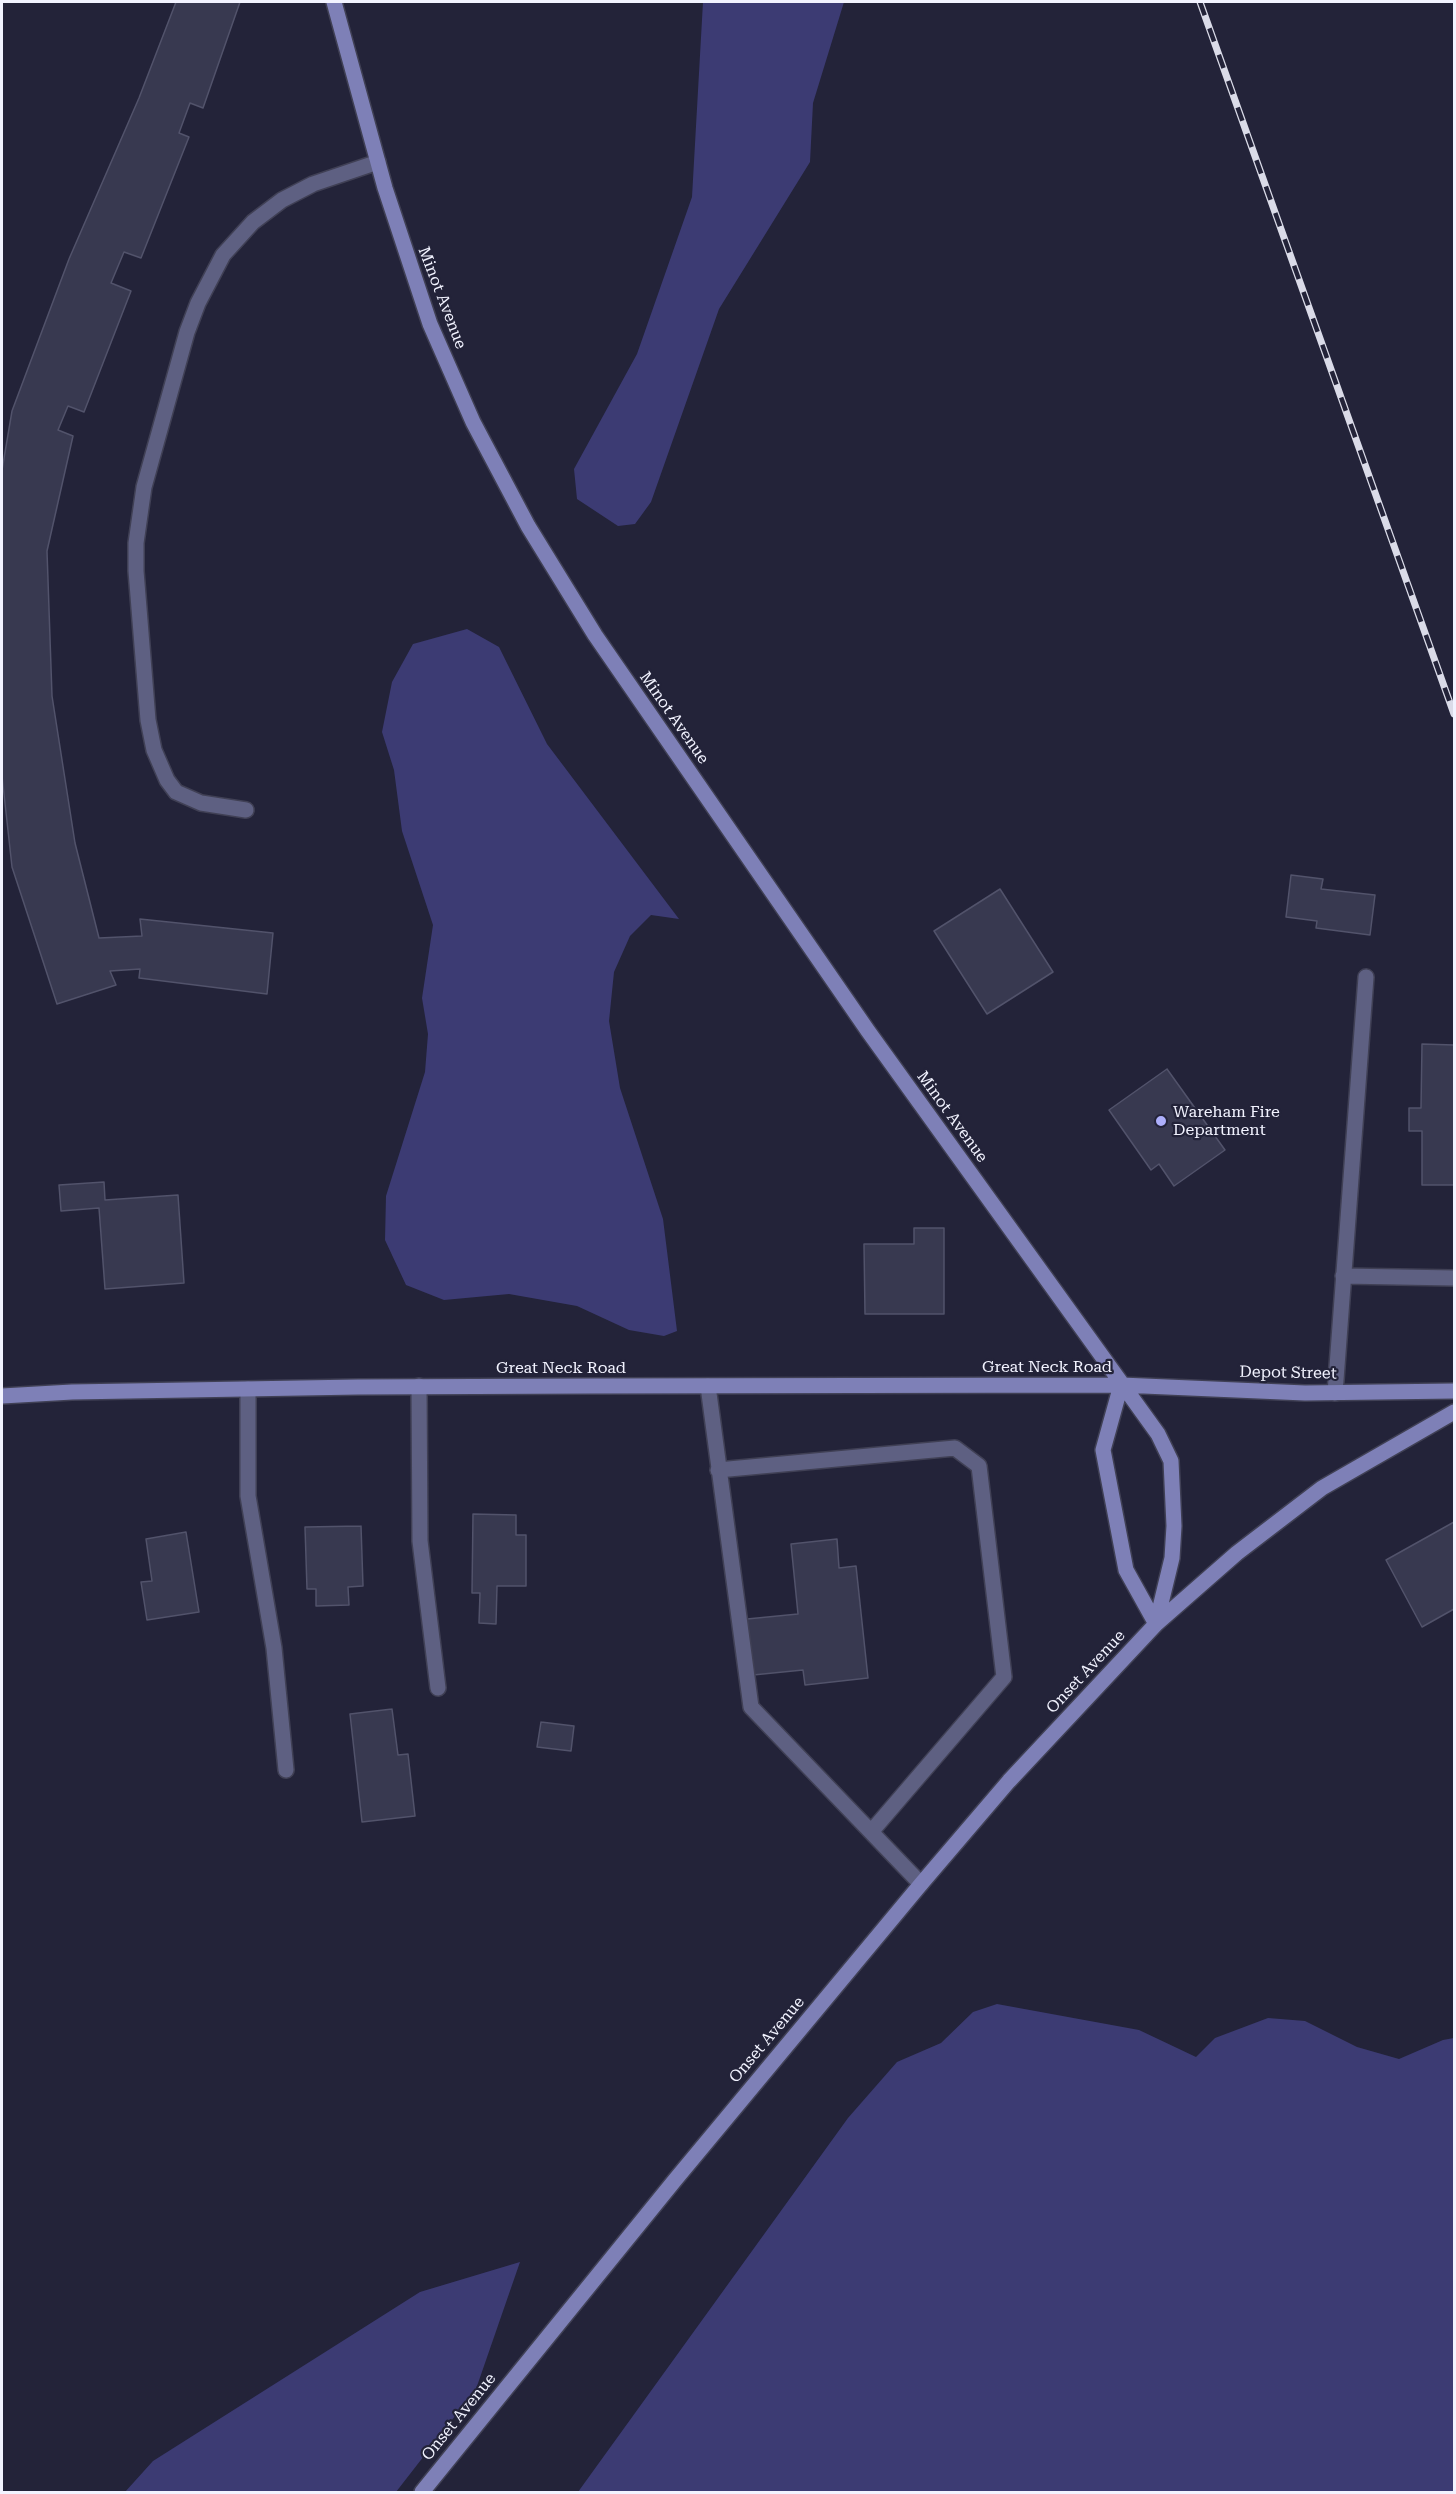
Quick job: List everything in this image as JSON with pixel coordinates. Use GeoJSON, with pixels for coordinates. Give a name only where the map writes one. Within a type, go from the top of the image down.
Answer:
{"type":"FeatureCollection","features":[{"type":"Feature","properties":{"kind":"main road","name":"Minot Avenue"},"geometry":{"type":"LineString","coordinates":[[334,2],[406,256],[430,324],[473,422],[533,535],[595,635],[835,983],[1122,1385]]}},
{"type":"Feature","properties":{"kind":"main road","name":"Great Neck Road"},"geometry":{"type":"LineString","coordinates":[[2,1396],[72,1392],[419,1386],[1122,1385]]}},
{"type":"Feature","properties":{"kind":"main road","name":"Depot Street"},"geometry":{"type":"LineString","coordinates":[[1122,1385],[1305,1394],[1455,1391]]}},
{"type":"Feature","properties":{"kind":"main road"},"geometry":{"type":"LineString","coordinates":[[1122,1385],[1103,1450],[1126,1570],[1156,1624]]}},
{"type":"Feature","properties":{"kind":"main road","name":"Onset Avenue"},"geometry":{"type":"LineString","coordinates":[[1122,1385],[1158,1434],[1171,1461],[1174,1526],[1172,1558],[1156,1624]]}},
{"type":"Feature","properties":{"kind":"main road","name":"Onset Avenue"},"geometry":{"type":"LineString","coordinates":[[422,2493],[675,2180],[921,1884],[1009,1781],[1156,1624],[1237,1553],[1322,1488],[1455,1412]]}},
{"type":"Feature","properties":{"kind":"street"},"geometry":{"type":"LineString","coordinates":[[246,810],[201,803],[177,792],[167,780],[154,750],[148,720],[135,571],[136,543],[144,487],[187,332],[198,303],[224,255],[239,234],[282,200],[312,184],[378,162]]}},
{"type":"Feature","properties":{"kind":"street"},"geometry":{"type":"LineString","coordinates":[[1335,1393],[1366,977]]}},
{"type":"Feature","properties":{"kind":"street"},"geometry":{"type":"LineString","coordinates":[[1343,1276],[1455,1278]]}},
{"type":"Feature","properties":{"kind":"street"},"geometry":{"type":"LineString","coordinates":[[419,1386],[420,1541],[438,1688]]}},
{"type":"Feature","properties":{"kind":"street"},"geometry":{"type":"LineString","coordinates":[[708,1386],[751,1707],[921,1884]]}},
{"type":"Feature","properties":{"kind":"street"},"geometry":{"type":"LineString","coordinates":[[248,1389],[249,1496],[274,1648],[286,1770]]}},
{"type":"Feature","properties":{"kind":"street"},"geometry":{"type":"LineString","coordinates":[[718,1470],[955,1448],[979,1466],[1004,1677],[871,1832]]}},
{"type":"Feature","properties":{"kind":"shaded area"},"geometry":{"type":"Polygon","coordinates":[[[703,2],[844,2],[813,103],[810,162],[719,309],[651,502],[635,524],[618,526],[577,499],[574,469],[637,354],[692,197],[703,2]]]}},
{"type":"Feature","properties":{"kind":"shaded area"},"geometry":{"type":"Polygon","coordinates":[[[467,629],[499,647],[547,744],[679,919],[651,915],[630,936],[614,972],[609,1021],[620,1088],[663,1219],[677,1331],[664,1336],[629,1330],[577,1306],[509,1294],[444,1300],[406,1285],[385,1240],[386,1196],[425,1072],[428,1034],[422,998],[433,925],[402,831],[394,770],[382,732],[392,682],[413,644],[467,629]]]}},
{"type":"Feature","properties":{"kind":"shaded area"},"geometry":{"type":"Polygon","coordinates":[[[997,2004],[1139,2030],[1196,2057],[1215,2038],[1268,2018],[1305,2021],[1357,2047],[1399,2059],[1443,2040],[1454,2038],[1454,2492],[578,2492],[848,2118],[897,2062],[941,2043],[973,2012],[997,2004]]]}},
{"type":"Feature","properties":{"kind":"shaded area"},"geometry":{"type":"Polygon","coordinates":[[[520,2262],[476,2389],[396,2492],[125,2492],[153,2461],[420,2292],[520,2262]]]}},
{"type":"Feature","properties":{"kind":"building"},"geometry":{"type":"Polygon","coordinates":[[[176,2],[240,2],[203,108],[190,103],[179,133],[189,137],[141,258],[124,252],[111,283],[131,291],[84,412],[68,406],[58,430],[73,436],[47,551],[52,696],[75,843],[99,938],[142,936],[140,919],[273,933],[267,994],[139,978],[140,969],[110,971],[116,985],[57,1004],[12,867],[2,776],[2,470],[12,411],[69,259],[139,98],[176,2]]]}},
{"type":"Feature","properties":{"kind":"building"},"geometry":{"type":"Polygon","coordinates":[[[1291,875],[1323,879],[1321,889],[1375,895],[1370,935],[1316,928],[1317,921],[1286,917],[1291,875]]]}},
{"type":"Feature","properties":{"kind":"building"},"geometry":{"type":"Polygon","coordinates":[[[1000,889],[1053,972],[987,1014],[934,931],[1000,889]]]}},
{"type":"Feature","properties":{"kind":"building"},"geometry":{"type":"Polygon","coordinates":[[[1422,1044],[1454,1045],[1454,1185],[1422,1185],[1422,1131],[1409,1131],[1409,1108],[1421,1108],[1422,1044]]]}},
{"type":"Feature","properties":{"kind":"building"},"geometry":{"type":"Polygon","coordinates":[[[1167,1069],[1225,1150],[1174,1186],[1159,1164],[1151,1170],[1109,1110],[1167,1069]]]}},
{"type":"Feature","properties":{"kind":"building"},"geometry":{"type":"Polygon","coordinates":[[[104,1182],[105,1200],[178,1195],[184,1283],[105,1289],[99,1208],[61,1211],[59,1185],[104,1182]]]}},
{"type":"Feature","properties":{"kind":"building"},"geometry":{"type":"Polygon","coordinates":[[[914,1228],[944,1228],[944,1314],[865,1314],[864,1244],[914,1244],[914,1228]]]}},
{"type":"Feature","properties":{"kind":"building"},"geometry":{"type":"Polygon","coordinates":[[[473,1514],[516,1515],[516,1535],[526,1535],[526,1586],[497,1586],[496,1624],[479,1623],[480,1593],[472,1593],[473,1514]]]}},
{"type":"Feature","properties":{"kind":"building"},"geometry":{"type":"Polygon","coordinates":[[[1454,1522],[1454,1609],[1422,1627],[1386,1560],[1454,1522]]]}},
{"type":"Feature","properties":{"kind":"building"},"geometry":{"type":"Polygon","coordinates":[[[361,1526],[363,1586],[348,1587],[349,1605],[316,1606],[316,1589],[307,1589],[305,1527],[361,1526]]]}},
{"type":"Feature","properties":{"kind":"building"},"geometry":{"type":"Polygon","coordinates":[[[186,1532],[199,1612],[147,1620],[141,1582],[152,1581],[146,1539],[186,1532]]]}},
{"type":"Feature","properties":{"kind":"building"},"geometry":{"type":"Polygon","coordinates":[[[837,1539],[839,1568],[856,1566],[868,1678],[805,1685],[803,1670],[753,1675],[747,1619],[798,1614],[791,1544],[837,1539]]]}},
{"type":"Feature","properties":{"kind":"building"},"geometry":{"type":"Polygon","coordinates":[[[392,1709],[398,1755],[408,1754],[415,1816],[362,1822],[350,1714],[392,1709]]]}},
{"type":"Feature","properties":{"kind":"building"},"geometry":{"type":"Polygon","coordinates":[[[541,1722],[574,1726],[571,1751],[537,1747],[541,1722]]]}},
{"type":"Feature","properties":{"kind":"railway"},"geometry":{"type":"LineString","coordinates":[[1200,2],[1454,714]]}},
{"type":"Feature","properties":{"kind":"place","name":"Wareham Fire Department"},"geometry":{"type":"Point","coordinates":[1161,1121]}}]}
